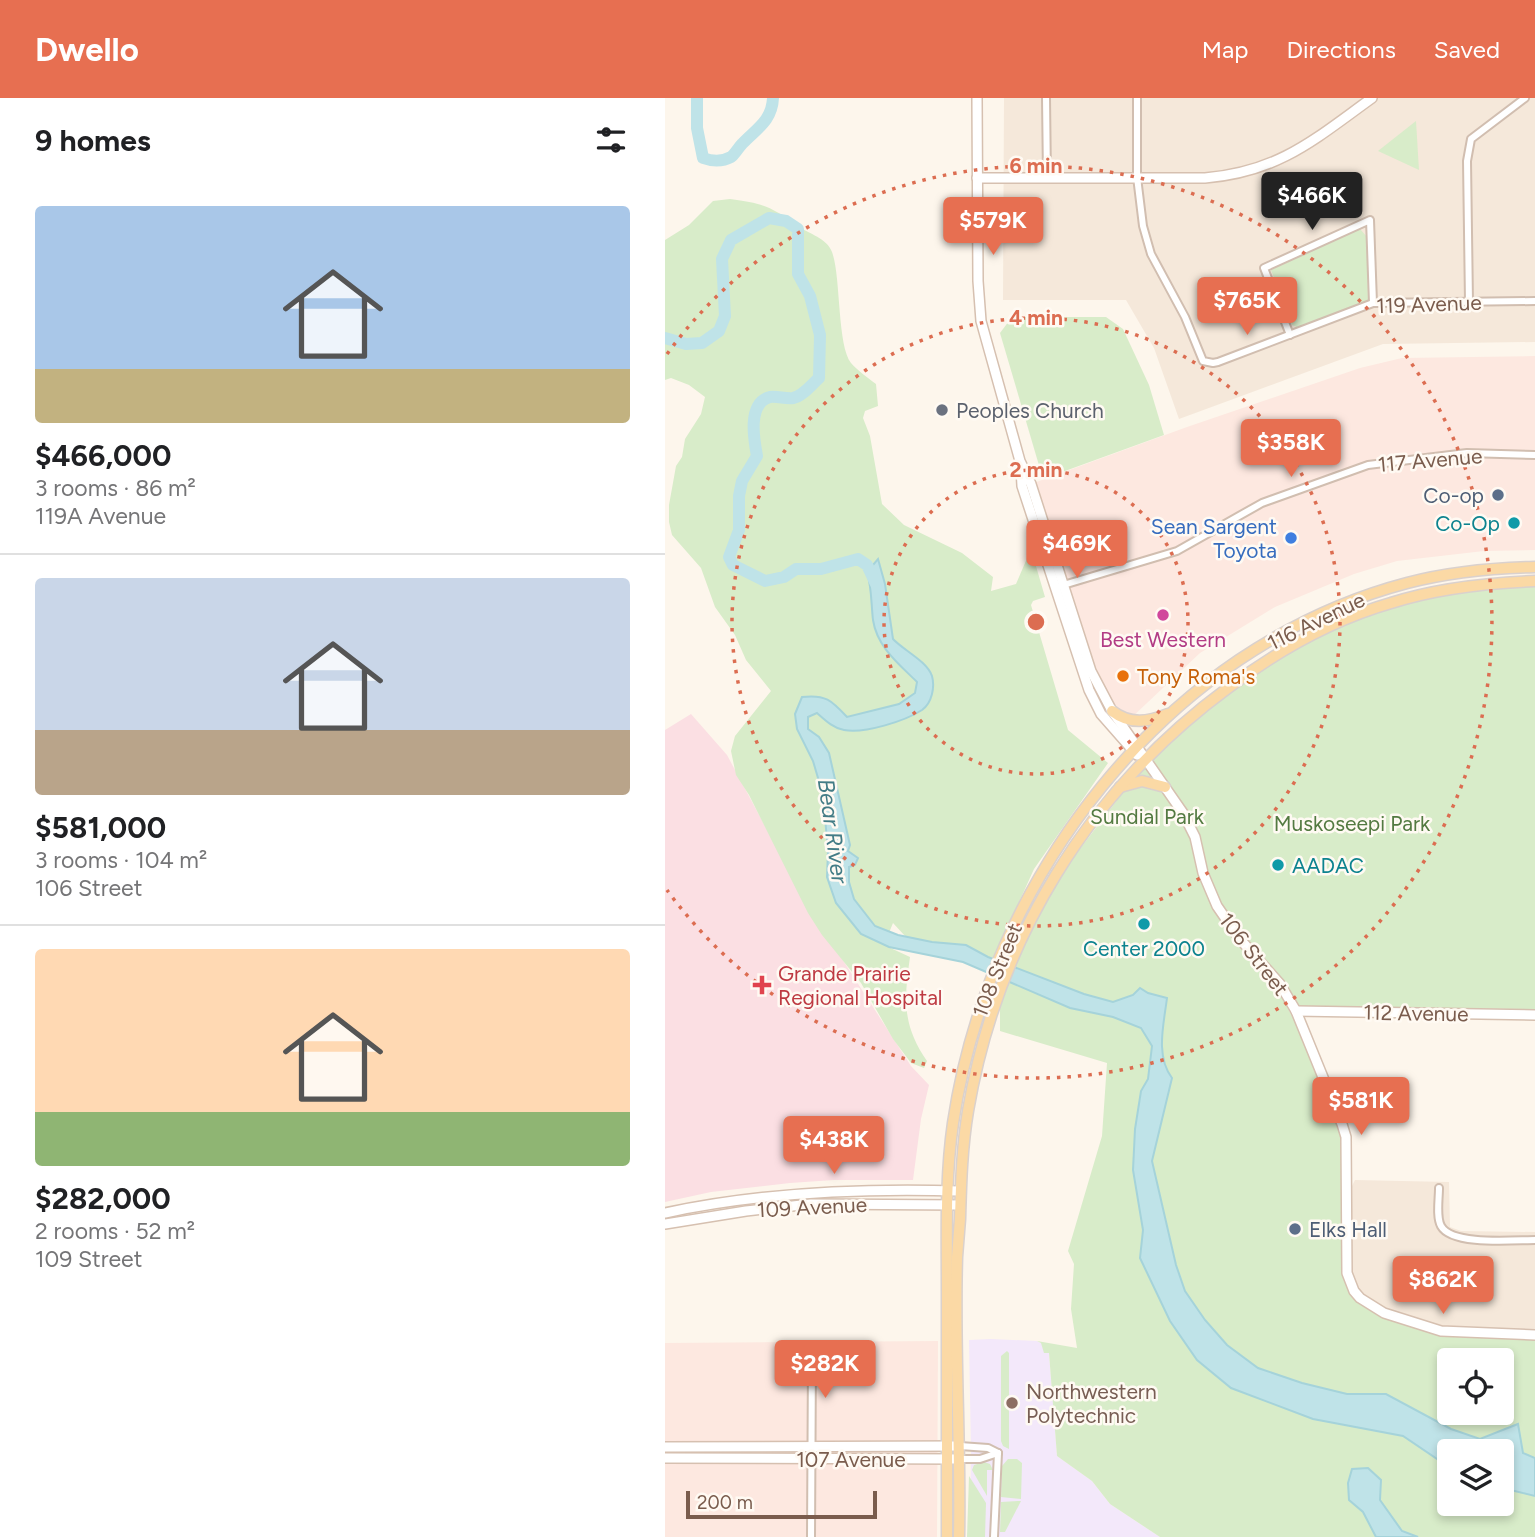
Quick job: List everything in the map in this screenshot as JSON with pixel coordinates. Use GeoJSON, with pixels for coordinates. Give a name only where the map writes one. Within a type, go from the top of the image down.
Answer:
{"type":"FeatureCollection","features":[{"type":"Feature","properties":{"kind":"main road","name":"116 Avenue"},"geometry":{"type":"LineString","coordinates":[[1135,749],[1217,677],[1271,641],[1321,614],[1405,583],[1451,573],[1535,567]]}},
{"type":"Feature","properties":{"kind":"main road","name":"116 Avenue"},"geometry":{"type":"LineString","coordinates":[[1144,760],[1197,711],[1238,680],[1321,630],[1367,610],[1415,596],[1478,585],[1535,581]]}},
{"type":"Feature","properties":{"kind":"main road"},"geometry":{"type":"LineString","coordinates":[[1112,711],[1129,720],[1143,722],[1178,709]]}},
{"type":"Feature","properties":{"kind":"main road","name":"108 Street"},"geometry":{"type":"LineString","coordinates":[[947,1537],[947,1191],[957,1102],[987,987],[1030,894],[1060,843],[1102,785],[1135,749]]}},
{"type":"Feature","properties":{"kind":"main road","name":"108 Street"},"geometry":{"type":"LineString","coordinates":[[959,1537],[957,1346],[960,1191],[963,1146],[976,1070],[999,992],[1033,915],[1066,857],[1116,789],[1144,760]]}},
{"type":"Feature","properties":{"kind":"main road"},"geometry":{"type":"LineString","coordinates":[[1116,789],[1142,782],[1165,787]]}},
{"type":"Feature","properties":{"kind":"street"},"geometry":{"type":"LineString","coordinates":[[977,98],[978,281],[981,321],[1020,461],[1031,484],[1089,690],[1101,714],[1135,749]]}},
{"type":"Feature","properties":{"kind":"street"},"geometry":{"type":"LineString","coordinates":[[1046,98],[1047,178]]}},
{"type":"Feature","properties":{"kind":"street"},"geometry":{"type":"LineString","coordinates":[[1137,98],[1137,177]]}},
{"type":"Feature","properties":{"kind":"street"},"geometry":{"type":"LineString","coordinates":[[977,178],[1214,177],[1238,174],[1263,167],[1304,147],[1371,98]]}},
{"type":"Feature","properties":{"kind":"street"},"geometry":{"type":"LineString","coordinates":[[1469,302],[1467,161],[1471,139],[1525,98]]}},
{"type":"Feature","properties":{"kind":"street","name":"119 Avenue"},"geometry":{"type":"LineString","coordinates":[[1137,177],[1143,226],[1151,254],[1185,317],[1203,361],[1207,363],[1218,362],[1373,303],[1535,301]]}},
{"type":"Feature","properties":{"kind":"street"},"geometry":{"type":"LineString","coordinates":[[1290,335],[1264,268],[1370,220],[1373,303]]}},
{"type":"Feature","properties":{"kind":"street","name":"117 Avenue"},"geometry":{"type":"LineString","coordinates":[[1059,587],[1177,551],[1262,503],[1368,465],[1467,453],[1535,455]]}},
{"type":"Feature","properties":{"kind":"street"},"geometry":{"type":"LineString","coordinates":[[1059,587],[1091,671],[1135,749]]}},
{"type":"Feature","properties":{"kind":"street","name":"106 Street"},"geometry":{"type":"LineString","coordinates":[[1135,749],[1183,813],[1195,837],[1203,873],[1217,906],[1240,938],[1280,984],[1296,1011],[1346,1137],[1347,1273],[1354,1291],[1370,1306],[1434,1329],[1535,1335]]}},
{"type":"Feature","properties":{"kind":"street","name":"112 Avenue"},"geometry":{"type":"LineString","coordinates":[[1296,1011],[1535,1015]]}},
{"type":"Feature","properties":{"kind":"street"},"geometry":{"type":"LineString","coordinates":[[1439,1188],[1440,1223],[1446,1233],[1461,1239],[1535,1240]]}},
{"type":"Feature","properties":{"kind":"street","name":"109 Avenue"},"geometry":{"type":"LineString","coordinates":[[665,1213],[791,1194],[841,1191],[960,1191]]}},
{"type":"Feature","properties":{"kind":"street","name":"109 Avenue"},"geometry":{"type":"LineString","coordinates":[[665,1224],[811,1204],[960,1205]]}},
{"type":"Feature","properties":{"kind":"street"},"geometry":{"type":"LineString","coordinates":[[811,1537],[812,1355]]}},
{"type":"Feature","properties":{"kind":"street","name":"107 Avenue"},"geometry":{"type":"LineString","coordinates":[[665,1449],[726,1446],[960,1446]]}},
{"type":"Feature","properties":{"kind":"street"},"geometry":{"type":"LineString","coordinates":[[960,1446],[988,1448],[997,1453],[994,1537]]}},
{"type":"Feature","properties":{"kind":"street","name":"107 Avenue"},"geometry":{"type":"LineString","coordinates":[[665,1458],[981,1459],[997,1453]]}},
{"type":"Feature","properties":{"kind":"shaded area"},"geometry":{"type":"Polygon","coordinates":[[[1004,98],[1535,98],[1535,342],[1383,344],[1179,419],[1154,348],[1126,300],[1003,300],[1004,98]]]}},
{"type":"Feature","properties":{"kind":"shaded area"},"geometry":{"type":"Polygon","coordinates":[[[1535,356],[1535,550],[1484,551],[1397,561],[1354,574],[1275,607],[1200,653],[1129,720],[1102,695],[1031,484],[1360,368],[1402,358],[1535,356]]]}},
{"type":"Feature","properties":{"kind":"shaded area","name":"Grande Prairie Regional Hospital"},"geometry":{"type":"Polygon","coordinates":[[[691,714],[727,755],[806,903],[911,1066],[929,1085],[921,1119],[913,1180],[790,1183],[711,1192],[665,1202],[665,730],[691,714]]]}},
{"type":"Feature","properties":{"kind":"shaded area"},"geometry":{"type":"Polygon","coordinates":[[[1355,1180],[1449,1182],[1450,1227],[1461,1231],[1535,1232],[1535,1336],[1449,1333],[1381,1309],[1362,1298],[1347,1265],[1350,1190],[1355,1180]]]}},
{"type":"Feature","properties":{"kind":"shaded area","name":"Northwestern Polytechnic"},"geometry":{"type":"Polygon","coordinates":[[[969,1340],[1041,1343],[1049,1353],[1057,1456],[1092,1481],[1110,1504],[1160,1537],[970,1537],[969,1340]]]}},
{"type":"Feature","properties":{"kind":"shaded area"},"geometry":{"type":"Polygon","coordinates":[[[938,1341],[937,1537],[665,1537],[665,1343],[938,1341]]]}},
{"type":"Feature","properties":{"kind":"green space"},"geometry":{"type":"Polygon","coordinates":[[[1416,121],[1419,170],[1378,151],[1416,121]]]}},
{"type":"Feature","properties":{"kind":"green space"},"geometry":{"type":"Polygon","coordinates":[[[730,199],[759,204],[773,210],[830,247],[835,263],[841,326],[847,354],[851,363],[876,384],[878,406],[865,411],[863,418],[870,436],[882,504],[904,525],[962,553],[993,577],[991,591],[1016,584],[1031,549],[1045,597],[1033,601],[1031,605],[1068,730],[1108,763],[1034,869],[990,966],[917,949],[893,923],[884,945],[910,957],[907,1011],[913,1035],[927,1061],[924,1068],[911,1063],[893,1039],[861,983],[822,935],[736,775],[731,751],[735,736],[771,691],[746,660],[735,635],[715,607],[701,568],[672,535],[669,522],[669,505],[676,466],[682,457],[685,439],[701,414],[705,397],[689,385],[671,378],[665,380],[665,240],[689,225],[713,201],[730,199]]]}},
{"type":"Feature","properties":{"kind":"green space"},"geometry":{"type":"Polygon","coordinates":[[[1360,229],[1367,237],[1368,303],[1299,328],[1292,325],[1271,270],[1360,229]]]}},
{"type":"Feature","properties":{"kind":"green space"},"geometry":{"type":"Polygon","coordinates":[[[1012,317],[1106,317],[1123,329],[1149,385],[1164,435],[1043,479],[1000,333],[1012,317]]]}},
{"type":"Feature","properties":{"kind":"green space","name":"Muskoseepi Park"},"geometry":{"type":"Polygon","coordinates":[[[1535,581],[1535,1009],[1287,1007],[1339,1101],[1345,1119],[1350,1190],[1347,1265],[1362,1298],[1381,1309],[1449,1333],[1535,1336],[1535,1537],[1160,1537],[1110,1504],[1092,1481],[1057,1456],[1049,1353],[1044,1353],[1041,1343],[1037,1341],[1077,1348],[1071,1309],[1074,1264],[1068,1251],[1102,1136],[1107,1063],[1000,1031],[1000,1008],[1020,952],[1060,875],[1159,745],[1179,727],[1301,641],[1415,596],[1535,581]]]}},
{"type":"Feature","properties":{"kind":"green space"},"geometry":{"type":"Polygon","coordinates":[[[1007,1351],[1009,1449],[1003,1446],[1001,1441],[1001,1356],[1007,1351]]]}},
{"type":"Feature","properties":{"kind":"green space"},"geometry":{"type":"Polygon","coordinates":[[[1008,1459],[1017,1459],[1022,1463],[1021,1499],[1001,1497],[1002,1466],[1008,1459]]]}},
{"type":"Feature","properties":{"kind":"green space"},"geometry":{"type":"Polygon","coordinates":[[[984,1462],[990,1464],[993,1470],[987,1470],[987,1496],[972,1470],[974,1465],[984,1462]]]}},
{"type":"Feature","properties":{"kind":"green space"},"geometry":{"type":"Polygon","coordinates":[[[969,1476],[986,1503],[985,1537],[967,1537],[969,1476]]]}},
{"type":"Feature","properties":{"kind":"green space"},"geometry":{"type":"Polygon","coordinates":[[[1021,1501],[1005,1532],[1000,1532],[1001,1502],[1021,1501]]]}},
{"type":"Feature","properties":{"kind":"water"},"geometry":{"type":"Polygon","coordinates":[[[878,559],[885,584],[893,639],[929,671],[933,690],[922,710],[873,728],[844,730],[833,726],[817,713],[808,717],[808,729],[819,737],[829,753],[850,845],[848,851],[858,858],[855,865],[849,867],[849,882],[854,899],[875,926],[898,935],[966,945],[988,957],[1084,994],[1113,1002],[1133,995],[1140,988],[1167,998],[1162,1050],[1172,1078],[1152,1161],[1176,1265],[1185,1291],[1205,1320],[1227,1345],[1258,1368],[1347,1394],[1386,1394],[1437,1421],[1437,1425],[1480,1439],[1437,1439],[1437,1459],[1403,1436],[1313,1419],[1231,1388],[1197,1360],[1170,1321],[1140,1258],[1143,1230],[1133,1170],[1135,1129],[1141,1091],[1148,1079],[1152,1046],[1141,1028],[1113,1017],[1070,1008],[963,962],[889,947],[861,934],[836,903],[827,877],[828,851],[823,795],[813,761],[797,729],[795,714],[802,697],[828,700],[847,717],[899,704],[915,693],[917,682],[879,639],[873,620],[867,572],[878,559]]]}},
{"type":"Feature","properties":{"kind":"water"},"geometry":{"type":"Polygon","coordinates":[[[1518,1424],[1523,1453],[1535,1458],[1535,1496],[1514,1491],[1514,1439],[1480,1439],[1518,1424]]]}},
{"type":"Feature","properties":{"kind":"water"},"geometry":{"type":"Polygon","coordinates":[[[1368,1468],[1381,1480],[1380,1500],[1402,1531],[1418,1537],[1376,1537],[1363,1512],[1349,1500],[1348,1483],[1352,1469],[1368,1468]]]}},
{"type":"Feature","properties":{"kind":"waterway","name":"Bear River"},"geometry":{"type":"LineString","coordinates":[[697,98],[697,128],[703,158],[709,160],[731,157],[770,113],[773,98]]}},
{"type":"Feature","properties":{"kind":"waterway","name":"Bear River"},"geometry":{"type":"LineString","coordinates":[[665,338],[686,344],[702,343],[719,331],[725,316],[722,259],[731,240],[769,218],[786,221],[798,229],[798,274],[810,296],[820,335],[819,378],[797,397],[770,397],[758,406],[754,423],[757,456],[742,481],[739,530],[729,557],[733,565],[765,581],[784,577],[796,569],[821,569],[858,559],[867,565],[876,584]]}},
{"type":"Feature","properties":{"kind":"place","name":"Peoples Church"},"geometry":{"type":"Point","coordinates":[942,410]}},
{"type":"Feature","properties":{"kind":"place","name":"Co-op"},"geometry":{"type":"Point","coordinates":[1498,495]}},
{"type":"Feature","properties":{"kind":"place","name":"Co-Op"},"geometry":{"type":"Point","coordinates":[1514,523]}},
{"type":"Feature","properties":{"kind":"place","name":"Sean Sargent Toyota"},"geometry":{"type":"Point","coordinates":[1291,538]}},
{"type":"Feature","properties":{"kind":"place","name":"Best Western"},"geometry":{"type":"Point","coordinates":[1163,615]}},
{"type":"Feature","properties":{"kind":"place","name":"Tony Roma's"},"geometry":{"type":"Point","coordinates":[1123,676]}},
{"type":"Feature","properties":{"kind":"place","name":"AADAC"},"geometry":{"type":"Point","coordinates":[1278,865]}},
{"type":"Feature","properties":{"kind":"place","name":"Center 2000"},"geometry":{"type":"Point","coordinates":[1144,924]}},
{"type":"Feature","properties":{"kind":"place","name":"Grande Prairie Regional Hospital"},"geometry":{"type":"Point","coordinates":[762,985]}},
{"type":"Feature","properties":{"kind":"place","name":"Elks Hall"},"geometry":{"type":"Point","coordinates":[1295,1229]}},
{"type":"Feature","properties":{"kind":"place","name":"Northwestern Polytechnic"},"geometry":{"type":"Point","coordinates":[1012,1403]}},
{"type":"Feature","properties":{"kind":"park label","name":"Sundial Park"},"geometry":{"type":"Point","coordinates":[1147,816]}}]}
